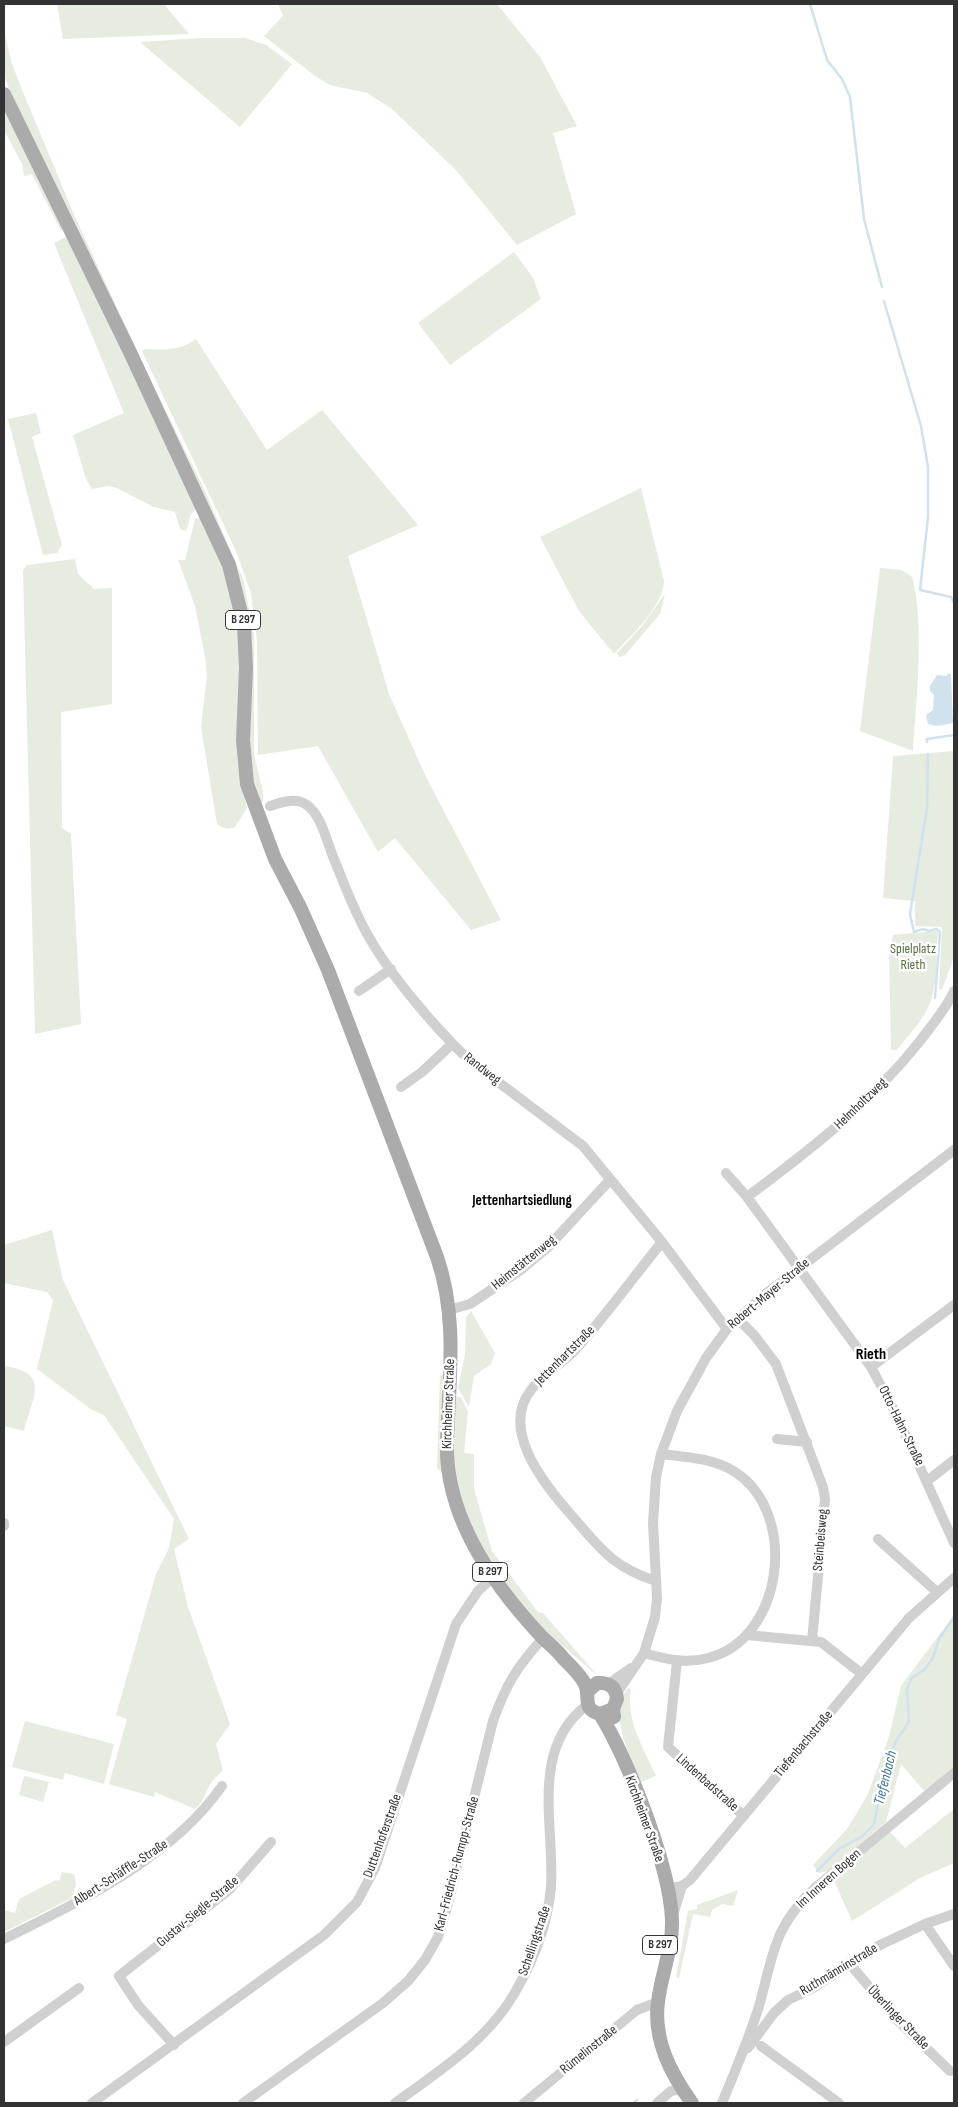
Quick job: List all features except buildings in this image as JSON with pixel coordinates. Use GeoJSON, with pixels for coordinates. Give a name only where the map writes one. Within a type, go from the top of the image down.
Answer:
{"type":"FeatureCollection","features":[{"type":"Feature","properties":{"kind":"main road","name":"Kirchheimer Straße"},"geometry":{"type":"LineString","coordinates":[[4,94],[129,350],[229,565],[241,608],[245,632],[243,740],[248,784],[275,859],[328,970],[442,1271],[450,1310],[451,1357],[446,1442],[449,1480],[460,1516],[493,1577],[543,1638],[577,1673],[599,1692],[618,1699],[613,1709],[619,1749]]}},
{"type":"Feature","properties":{"kind":"main road","name":"Kirchheimer Straße"},"geometry":{"type":"LineString","coordinates":[[599,1692],[595,1713],[600,1714],[619,1749],[661,1863],[667,1889],[672,1920],[668,1954],[658,2002]]}},
{"type":"Feature","properties":{"kind":"main road"},"geometry":{"type":"LineString","coordinates":[[600,1714],[613,1709]]}},
{"type":"Feature","properties":{"kind":"main road","name":"Kirchheimer Straße"},"geometry":{"type":"LineString","coordinates":[[667,1889],[656,1983],[658,2002],[667,2042],[687,2097]]}},
{"type":"Feature","properties":{"kind":"street","name":"Randweg"},"geometry":{"type":"LineString","coordinates":[[270,806],[292,800],[300,801],[308,806],[314,814],[370,940],[391,969],[452,1044],[469,1060],[583,1146],[662,1242],[727,1329]]}},
{"type":"Feature","properties":{"kind":"street"},"geometry":{"type":"LineString","coordinates":[[359,991],[391,969]]}},
{"type":"Feature","properties":{"kind":"street","name":"Helmholtzweg"},"geometry":{"type":"LineString","coordinates":[[747,1197],[819,1143],[877,1091],[934,1023],[954,990]]}},
{"type":"Feature","properties":{"kind":"street"},"geometry":{"type":"LineString","coordinates":[[401,1087],[422,1072],[452,1044]]}},
{"type":"Feature","properties":{"kind":"street","name":"Robert-Mayer-Straße"},"geometry":{"type":"LineString","coordinates":[[599,1692],[634,1666],[644,1653],[655,1617],[656,1581],[653,1523],[656,1477],[661,1454],[689,1387],[727,1329],[738,1319],[798,1269],[954,1150]]}},
{"type":"Feature","properties":{"kind":"street","name":"Otto-Hahn-Straße"},"geometry":{"type":"LineString","coordinates":[[726,1173],[747,1197],[871,1367],[896,1414],[954,1543]]}},
{"type":"Feature","properties":{"kind":"street","name":"Heimstättenweg"},"geometry":{"type":"LineString","coordinates":[[450,1310],[470,1304],[535,1259],[610,1180]]}},
{"type":"Feature","properties":{"kind":"street","name":"Jettenhartstraße"},"geometry":{"type":"LineString","coordinates":[[656,1581],[632,1573],[615,1563],[575,1520],[543,1478],[528,1453],[522,1440],[521,1423],[522,1411],[531,1390],[574,1351],[662,1242]]}},
{"type":"Feature","properties":{"kind":"street"},"geometry":{"type":"LineString","coordinates":[[871,1367],[954,1305]]}},
{"type":"Feature","properties":{"kind":"street","name":"Steinbeisweg"},"geometry":{"type":"LineString","coordinates":[[738,1319],[754,1335],[776,1364],[824,1487],[825,1499],[812,1641]]}},
{"type":"Feature","properties":{"kind":"street"},"geometry":{"type":"LineString","coordinates":[[777,1439],[807,1442]]}},
{"type":"Feature","properties":{"kind":"street"},"geometry":{"type":"LineString","coordinates":[[644,1653],[677,1661],[709,1658],[730,1648],[747,1635],[764,1608],[775,1564],[774,1536],[764,1504],[757,1491],[734,1471],[701,1459],[661,1454]]}},
{"type":"Feature","properties":{"kind":"street"},"geometry":{"type":"LineString","coordinates":[[927,1481],[954,1460]]}},
{"type":"Feature","properties":{"kind":"street"},"geometry":{"type":"LineString","coordinates":[[878,1539],[937,1592]]}},
{"type":"Feature","properties":{"kind":"street","name":"Duttenhoferstraße"},"geometry":{"type":"LineString","coordinates":[[92,2103],[324,1935],[357,1902],[375,1868],[456,1624],[478,1592],[493,1577]]}},
{"type":"Feature","properties":{"kind":"street","name":"Tiefenbachstraße"},"geometry":{"type":"LineString","coordinates":[[682,1886],[690,1880],[909,1618],[954,1578]]}},
{"type":"Feature","properties":{"kind":"street"},"geometry":{"type":"LineString","coordinates":[[747,1635],[821,1642],[862,1674]]}},
{"type":"Feature","properties":{"kind":"street","name":"Karl-Friedrich-Rumpp-Straße"},"geometry":{"type":"LineString","coordinates":[[243,2103],[383,2003],[408,1981],[425,1960],[438,1937],[448,1908],[493,1721],[504,1692],[518,1667],[543,1638]]}},
{"type":"Feature","properties":{"kind":"street","name":"Lindenbadstraße"},"geometry":{"type":"LineString","coordinates":[[677,1661],[668,1747],[744,1816]]}},
{"type":"Feature","properties":{"kind":"street","name":"Schellingstraße"},"geometry":{"type":"LineString","coordinates":[[395,2103],[472,2045],[496,2020],[524,1975],[546,1917],[551,1889],[552,1854],[547,1807],[553,1760],[569,1723],[599,1692]]}},
{"type":"Feature","properties":{"kind":"street","name":"Im Inneren Bogen"},"geometry":{"type":"LineString","coordinates":[[722,2103],[744,2052],[779,1933],[800,1902],[954,1773]]}},
{"type":"Feature","properties":{"kind":"street","name":"Albert-Schäffle-Straße"},"geometry":{"type":"LineString","coordinates":[[4,1939],[77,1902],[179,1835],[206,1810],[222,1786]]}},
{"type":"Feature","properties":{"kind":"street","name":"Gustav-Siegle-Straße"},"geometry":{"type":"LineString","coordinates":[[174,2045],[138,2006],[119,1976],[230,1889],[272,1842]]}},
{"type":"Feature","properties":{"kind":"street"},"geometry":{"type":"LineString","coordinates":[[667,1889],[682,1886],[672,1920]]}},
{"type":"Feature","properties":{"kind":"street","name":"Ruthmänninstraße"},"geometry":{"type":"LineString","coordinates":[[744,2052],[774,2013],[788,2000],[813,1988],[849,1963],[880,1945],[925,1924],[954,1914]]}},
{"type":"Feature","properties":{"kind":"street"},"geometry":{"type":"LineString","coordinates":[[925,1924],[954,1966]]}},
{"type":"Feature","properties":{"kind":"street","name":"Überlinger Straße"},"geometry":{"type":"LineString","coordinates":[[849,1963],[898,2022],[950,2071]]}},
{"type":"Feature","properties":{"kind":"street"},"geometry":{"type":"LineString","coordinates":[[4,2042],[79,1988]]}},
{"type":"Feature","properties":{"kind":"street","name":"Rümelinstraße"},"geometry":{"type":"LineString","coordinates":[[524,2103],[637,2010],[658,2002]]}},
{"type":"Feature","properties":{"kind":"street"},"geometry":{"type":"LineString","coordinates":[[761,2046],[839,2103]]}},
{"type":"Feature","properties":{"kind":"street"},"geometry":{"type":"LineString","coordinates":[[657,2103],[671,2090],[687,2097]]}},
{"type":"Feature","properties":{"kind":"green space"},"geometry":{"type":"Polygon","coordinates":[[[57,4],[164,4],[189,34],[63,39],[57,4]]]}},
{"type":"Feature","properties":{"kind":"green space"},"geometry":{"type":"Polygon","coordinates":[[[278,4],[497,4],[540,57],[577,126],[553,133],[576,214],[517,245],[455,169],[392,109],[367,93],[330,85],[315,76],[264,36],[283,16],[278,4]]]}},
{"type":"Feature","properties":{"kind":"green space"},"geometry":{"type":"Polygon","coordinates":[[[4,31],[12,64],[23,92],[75,217],[132,340],[15,105],[4,75],[4,31]]]}},
{"type":"Feature","properties":{"kind":"green space"},"geometry":{"type":"Polygon","coordinates":[[[202,38],[245,38],[266,45],[292,64],[240,127],[140,42],[202,38]]]}},
{"type":"Feature","properties":{"kind":"green space"},"geometry":{"type":"Polygon","coordinates":[[[4,109],[63,226],[61,231],[32,174],[24,176],[22,164],[4,130],[4,109]]]}},
{"type":"Feature","properties":{"kind":"green space"},"geometry":{"type":"Polygon","coordinates":[[[68,236],[198,507],[191,514],[185,531],[180,529],[175,512],[154,507],[117,488],[109,486],[92,489],[86,479],[73,435],[124,413],[54,243],[68,236]]]}},
{"type":"Feature","properties":{"kind":"green space"},"geometry":{"type":"Polygon","coordinates":[[[514,252],[533,278],[541,299],[450,365],[418,323],[514,252]]]}},
{"type":"Feature","properties":{"kind":"green space"},"geometry":{"type":"Polygon","coordinates":[[[196,339],[267,450],[322,410],[418,525],[348,556],[389,694],[426,777],[501,920],[471,930],[395,838],[378,852],[318,746],[258,755],[257,641],[251,593],[236,551],[142,351],[145,349],[178,348],[196,339]]]}},
{"type":"Feature","properties":{"kind":"green space"},"geometry":{"type":"Polygon","coordinates":[[[136,350],[205,491],[243,579],[254,634],[254,755],[263,792],[263,802],[260,803],[250,773],[247,612],[136,350]]]}},
{"type":"Feature","properties":{"kind":"green space"},"geometry":{"type":"Polygon","coordinates":[[[36,413],[41,433],[32,437],[62,545],[57,553],[43,555],[8,419],[36,413]]]}},
{"type":"Feature","properties":{"kind":"green space"},"geometry":{"type":"Polygon","coordinates":[[[641,488],[664,581],[658,601],[652,611],[614,654],[579,611],[540,537],[641,488]]]}},
{"type":"Feature","properties":{"kind":"green space"},"geometry":{"type":"Polygon","coordinates":[[[201,517],[227,579],[236,616],[241,653],[240,778],[247,808],[235,827],[228,829],[217,824],[201,727],[207,675],[205,657],[195,606],[178,560],[185,560],[195,519],[201,517]]]}},
{"type":"Feature","properties":{"kind":"green space"},"geometry":{"type":"Polygon","coordinates":[[[75,559],[78,574],[94,589],[112,588],[112,704],[61,712],[62,828],[71,834],[81,1024],[35,1034],[23,570],[27,565],[75,559]]]}},
{"type":"Feature","properties":{"kind":"green space"},"geometry":{"type":"Polygon","coordinates":[[[880,568],[902,570],[912,577],[916,596],[919,639],[913,751],[860,731],[880,568]]]}},
{"type":"Feature","properties":{"kind":"green space"},"geometry":{"type":"Polygon","coordinates":[[[665,594],[660,614],[625,655],[619,657],[617,653],[642,626],[665,594]]]}},
{"type":"Feature","properties":{"kind":"green space"},"geometry":{"type":"Polygon","coordinates":[[[954,751],[954,957],[942,990],[939,989],[942,927],[915,926],[915,901],[883,898],[893,756],[954,751]]]}},
{"type":"Feature","properties":{"kind":"green space","name":"Spielplatz Rieth"},"geometry":{"type":"Polygon","coordinates":[[[936,931],[938,933],[936,975],[931,1000],[921,1020],[897,1050],[891,1050],[889,952],[893,935],[936,931]]]}},
{"type":"Feature","properties":{"kind":"green space"},"geometry":{"type":"Polygon","coordinates":[[[52,1230],[63,1280],[189,1539],[174,1549],[188,1607],[230,1724],[216,1744],[223,1771],[209,1786],[203,1800],[195,1809],[155,1792],[154,1797],[109,1784],[127,1719],[116,1715],[156,1574],[169,1548],[174,1519],[104,1415],[92,1410],[37,1369],[53,1300],[47,1292],[4,1283],[4,1245],[52,1230]]]}},
{"type":"Feature","properties":{"kind":"green space"},"geometry":{"type":"Polygon","coordinates":[[[471,1311],[495,1353],[491,1364],[474,1376],[469,1407],[458,1388],[465,1355],[466,1317],[471,1311]]]}},
{"type":"Feature","properties":{"kind":"green space"},"geometry":{"type":"Polygon","coordinates":[[[4,1366],[19,1369],[28,1374],[33,1380],[34,1396],[24,1431],[4,1426],[4,1366]]]}},
{"type":"Feature","properties":{"kind":"green space"},"geometry":{"type":"Polygon","coordinates":[[[440,1375],[443,1375],[443,1474],[437,1468],[440,1375]]]}},
{"type":"Feature","properties":{"kind":"green space"},"geometry":{"type":"Polygon","coordinates":[[[454,1396],[461,1397],[468,1412],[464,1453],[474,1454],[474,1489],[492,1551],[538,1612],[543,1613],[598,1676],[545,1631],[506,1585],[476,1539],[452,1475],[454,1396]]]}},
{"type":"Feature","properties":{"kind":"green space"},"geometry":{"type":"Polygon","coordinates":[[[954,1615],[954,1767],[925,1792],[901,1764],[886,1822],[828,1871],[819,1873],[813,1865],[847,1829],[867,1796],[888,1740],[901,1686],[954,1615]]]}},
{"type":"Feature","properties":{"kind":"green space"},"geometry":{"type":"Polygon","coordinates":[[[628,1688],[631,1689],[630,1700],[633,1723],[656,1776],[641,1782],[627,1747],[620,1722],[622,1698],[628,1688]]]}},
{"type":"Feature","properties":{"kind":"green space"},"geometry":{"type":"Polygon","coordinates":[[[25,1721],[114,1744],[104,1784],[65,1773],[63,1780],[12,1767],[25,1721]]]}},
{"type":"Feature","properties":{"kind":"green space"},"geometry":{"type":"Polygon","coordinates":[[[24,1776],[49,1782],[43,1802],[19,1795],[24,1776]]]}},
{"type":"Feature","properties":{"kind":"green space"},"geometry":{"type":"Polygon","coordinates":[[[954,1809],[954,1863],[920,1878],[852,1921],[832,1876],[889,1831],[905,1848],[954,1809]]]}},
{"type":"Feature","properties":{"kind":"green space"},"geometry":{"type":"Polygon","coordinates":[[[62,1872],[74,1874],[76,1884],[72,1898],[4,1932],[4,1910],[15,1913],[19,1899],[56,1880],[59,1881],[62,1872]]]}},
{"type":"Feature","properties":{"kind":"green space"},"geometry":{"type":"Polygon","coordinates":[[[738,1890],[733,1906],[722,1904],[712,1910],[710,1917],[693,1914],[679,1978],[676,1977],[688,1911],[697,1909],[697,1905],[738,1890]]]}},
{"type":"Feature","properties":{"kind":"water"},"geometry":{"type":"Polygon","coordinates":[[[949,673],[951,675],[953,723],[937,726],[928,724],[926,715],[933,710],[934,695],[930,691],[930,686],[937,675],[946,676],[949,673]]]}},
{"type":"Feature","properties":{"kind":"waterway"},"geometry":{"type":"LineString","coordinates":[[810,4],[827,60],[842,79],[850,97],[864,219],[882,287]]}},
{"type":"Feature","properties":{"kind":"waterway"},"geometry":{"type":"LineString","coordinates":[[884,301],[921,426],[928,467],[928,517],[920,590],[951,597],[954,603]]}},
{"type":"Feature","properties":{"kind":"waterway"},"geometry":{"type":"LineString","coordinates":[[927,742],[927,739],[954,735]]}},
{"type":"Feature","properties":{"kind":"waterway"},"geometry":{"type":"LineString","coordinates":[[928,754],[927,808],[910,914],[914,932],[923,929],[929,931],[936,929],[940,932],[935,998]]}},
{"type":"Feature","properties":{"kind":"waterway","name":"Tiefenbach"},"geometry":{"type":"LineString","coordinates":[[817,1871],[839,1849],[863,1836],[874,1824],[885,1770],[896,1741],[909,1722],[907,1689],[912,1678],[925,1669],[933,1658],[939,1639],[954,1617]]}},
{"type":"Feature","properties":{"kind":"waterway","name":"Tiefenbach"},"geometry":{"type":"LineString","coordinates":[[634,2103],[637,2100]]}},
{"type":"Feature","properties":{"kind":"district","name":"Jettenhartsiedlung"},"geometry":{"type":"Point","coordinates":[522,1201]}},
{"type":"Feature","properties":{"kind":"district","name":"Rieth"},"geometry":{"type":"Point","coordinates":[871,1355]}}]}
